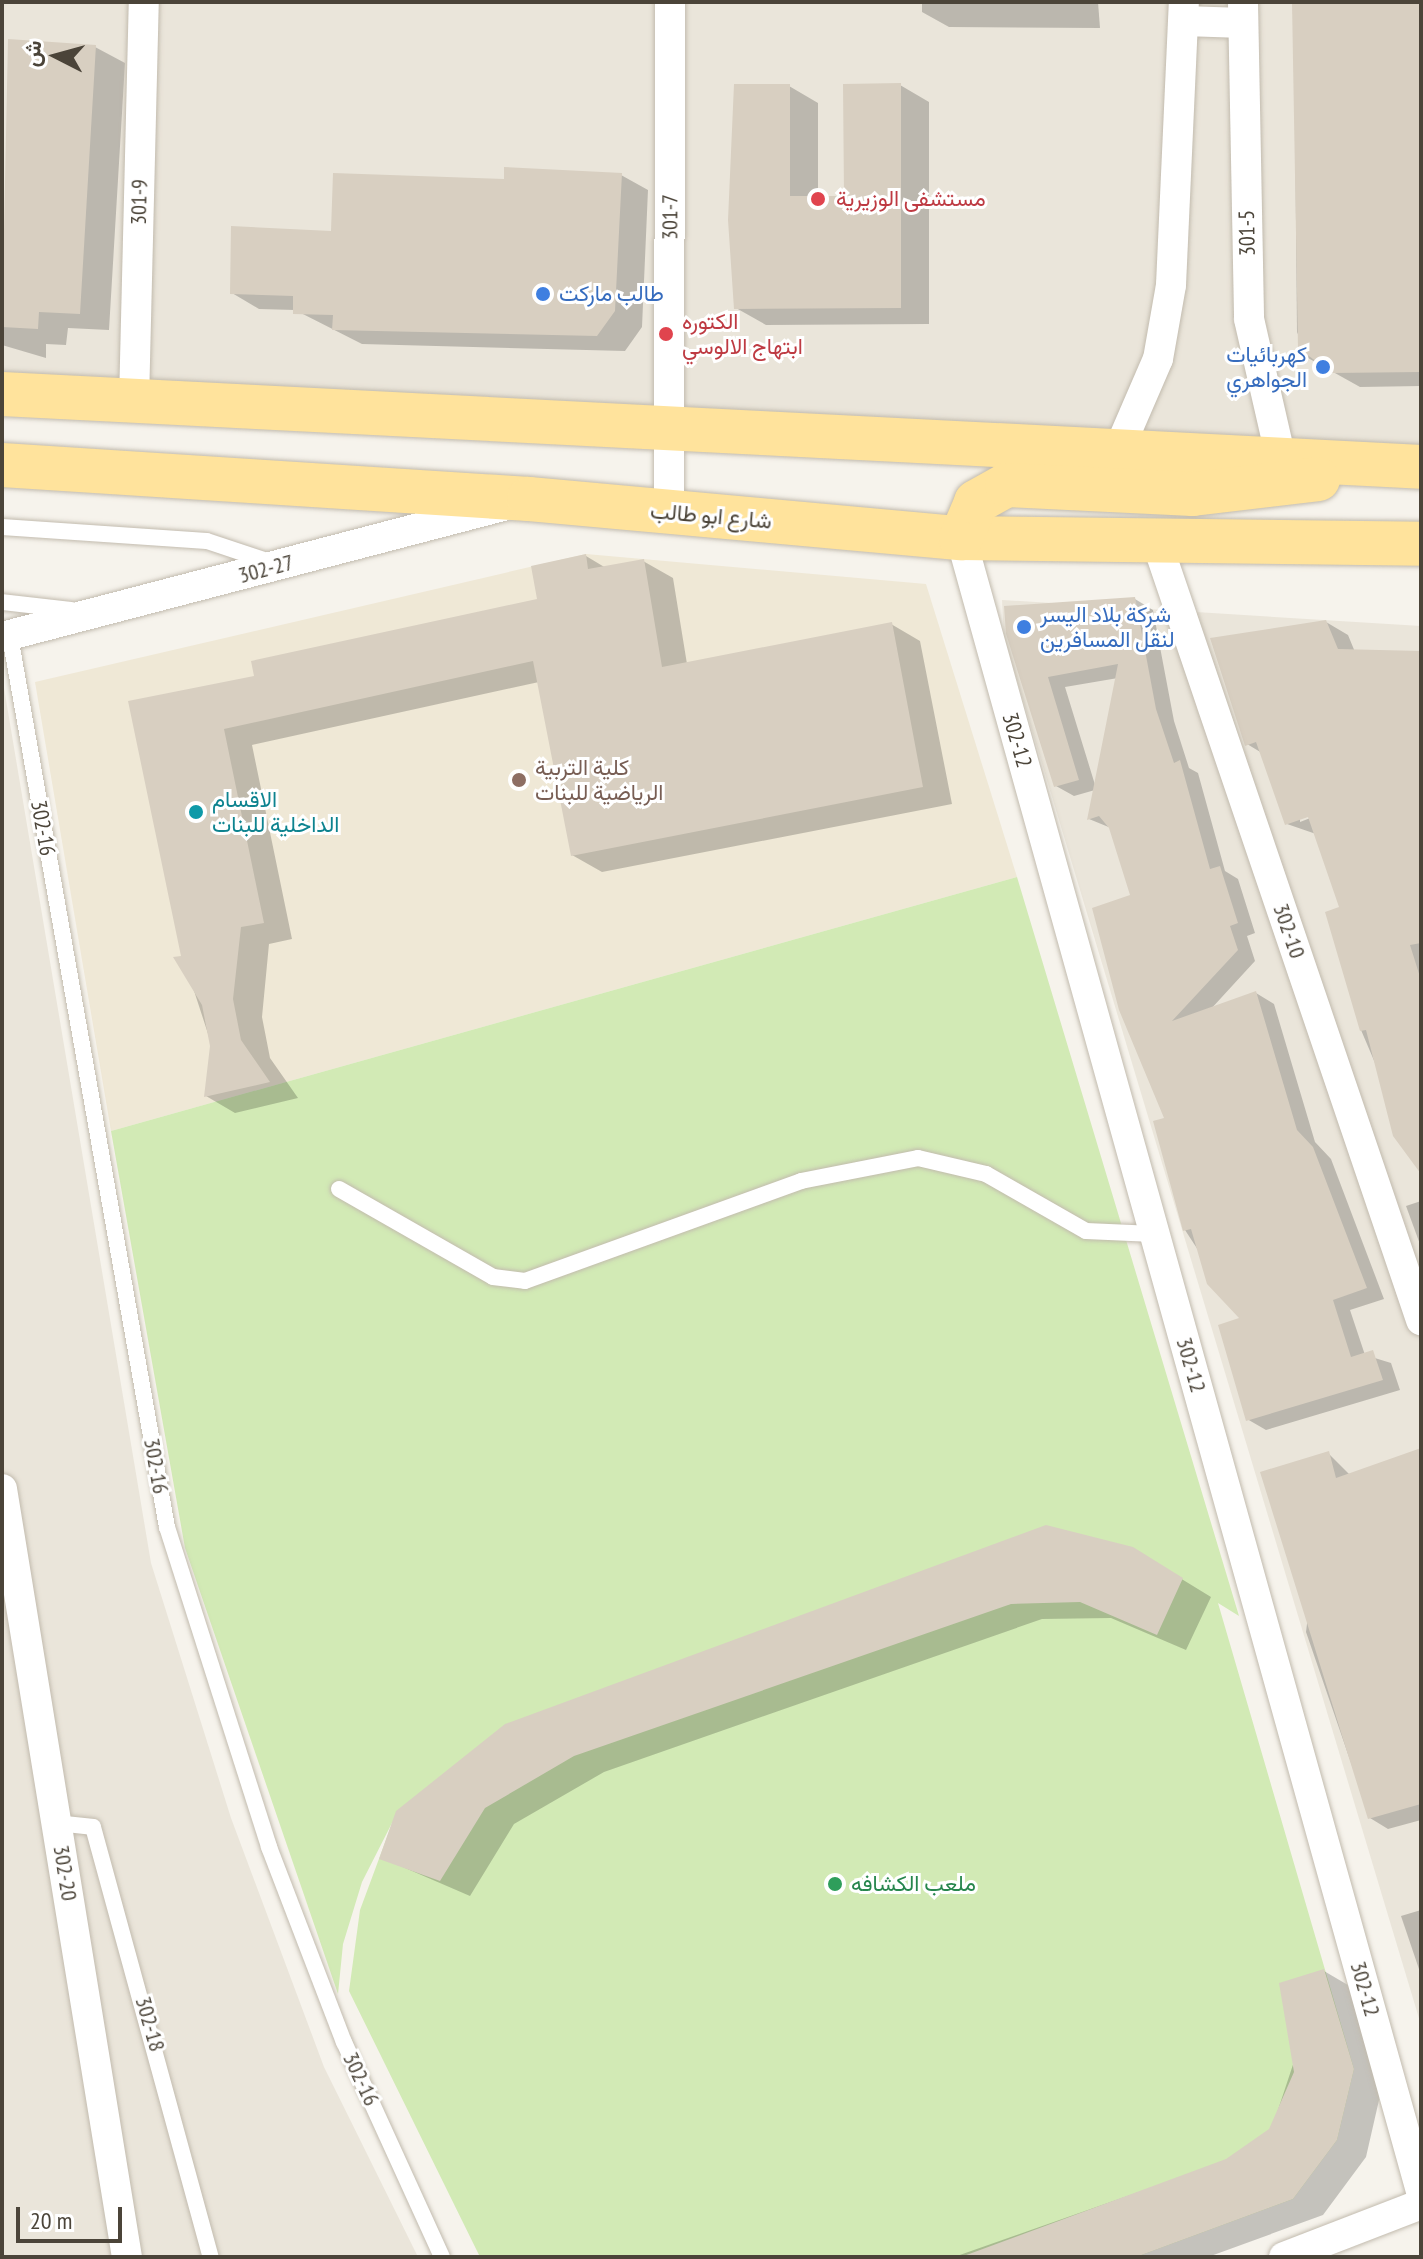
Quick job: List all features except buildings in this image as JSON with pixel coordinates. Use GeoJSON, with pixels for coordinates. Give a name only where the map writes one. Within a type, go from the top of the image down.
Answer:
{"type":"FeatureCollection","features":[{"type":"Feature","properties":{"kind":"main road"},"geometry":{"type":"LineString","coordinates":[[2,394],[670,431],[1119,449],[1400,466]]}},
{"type":"Feature","properties":{"kind":"main road","name":"شارع ابو طالب"},"geometry":{"type":"LineString","coordinates":[[2,465],[529,499],[961,538],[1157,543],[1421,544]]}},
{"type":"Feature","properties":{"kind":"main road"},"geometry":{"type":"LineString","coordinates":[[961,538],[976,502],[1007,485],[1220,492],[1400,466]]}},
{"type":"Feature","properties":{"kind":"street","name":"301-9"},"geometry":{"type":"LineString","coordinates":[[134,402],[144,2]]}},
{"type":"Feature","properties":{"kind":"street","name":"301-7"},"geometry":{"type":"LineString","coordinates":[[669,512],[670,2]]}},
{"type":"Feature","properties":{"kind":"street"},"geometry":{"type":"LineString","coordinates":[[1119,449],[1158,359],[1171,285],[1184,12],[1243,12]]}},
{"type":"Feature","properties":{"kind":"street","name":"301-5"},"geometry":{"type":"LineString","coordinates":[[1243,12],[1249,319],[1281,459]]}},
{"type":"Feature","properties":{"kind":"street","name":"302-27"},"geometry":{"type":"LineString","coordinates":[[6,636],[529,499]]}},
{"type":"Feature","properties":{"kind":"street","name":"302-12"},"geometry":{"type":"LineString","coordinates":[[961,538],[1421,2191]]}},
{"type":"Feature","properties":{"kind":"street","name":"302-10"},"geometry":{"type":"LineString","coordinates":[[1157,543],[1421,1320]]}},
{"type":"Feature","properties":{"kind":"street","name":"302-20"},"geometry":{"type":"LineString","coordinates":[[2,1489],[127,2257]]}},
{"type":"Feature","properties":{"kind":"street"},"geometry":{"type":"LineString","coordinates":[[1284,2257],[1421,2204]]}},
{"type":"Feature","properties":{"kind":"lane"},"geometry":{"type":"LineString","coordinates":[[2,527],[207,541],[279,566]]}},
{"type":"Feature","properties":{"kind":"lane"},"geometry":{"type":"LineString","coordinates":[[2,602],[114,610]]}},
{"type":"Feature","properties":{"kind":"lane","name":"302-16"},"geometry":{"type":"LineString","coordinates":[[6,636],[167,1527],[275,1861],[344,2042],[442,2257]]}},
{"type":"Feature","properties":{"kind":"lane"},"geometry":{"type":"LineString","coordinates":[[339,1189],[493,1277],[525,1281],[801,1181],[918,1158],[986,1174],[1086,1231],[1154,1234]]}},
{"type":"Feature","properties":{"kind":"lane","name":"302-18"},"geometry":{"type":"LineString","coordinates":[[56,1823],[93,1827],[211,2257]]}},
{"type":"Feature","properties":{"kind":"shaded area"},"geometry":{"type":"Polygon","coordinates":[[[2,2],[1421,2],[1421,464],[2,394],[2,2]]]}},
{"type":"Feature","properties":{"kind":"shaded area","name":"كلية التربية الرياضية للبنات"},"geometry":{"type":"Polygon","coordinates":[[[586,554],[926,584],[1017,877],[111,1131],[35,682],[586,554]]]}},
{"type":"Feature","properties":{"kind":"shaded area"},"geometry":{"type":"Polygon","coordinates":[[[1002,600],[1421,626],[1421,2025],[1004,637],[1002,600]]]}},
{"type":"Feature","properties":{"kind":"shaded area"},"geometry":{"type":"Polygon","coordinates":[[[2,676],[151,1563],[231,1818],[324,2067],[418,2257],[2,2257],[2,676]]]}},
{"type":"Feature","properties":{"kind":"green space"},"geometry":{"type":"Polygon","coordinates":[[[1017,877],[1239,1616],[1218,1603],[1354,2069],[1337,2140],[1293,2199],[1136,2257],[480,2257],[349,1991],[360,1910],[393,1821],[362,1882],[343,1944],[338,1994],[185,1548],[111,1131],[1017,877]]]}},
{"type":"Feature","properties":{"kind":"place","name":"مستشفى الوزيرية"},"geometry":{"type":"Point","coordinates":[818,199]}},
{"type":"Feature","properties":{"kind":"place","name":"طالب ماركت"},"geometry":{"type":"Point","coordinates":[543,294]}},
{"type":"Feature","properties":{"kind":"place","name":"الكتوره ابتهاج الالوسي"},"geometry":{"type":"Point","coordinates":[666,334]}},
{"type":"Feature","properties":{"kind":"place","name":"كهربائيات الجواهري"},"geometry":{"type":"Point","coordinates":[1323,367]}},
{"type":"Feature","properties":{"kind":"place","name":"شركة بلاد اليسر لنقل المسافرين"},"geometry":{"type":"Point","coordinates":[1024,627]}},
{"type":"Feature","properties":{"kind":"place","name":"كلية التربية الرياضية للبنات"},"geometry":{"type":"Point","coordinates":[519,780]}},
{"type":"Feature","properties":{"kind":"place","name":"الاقسام الداخلية للبنات"},"geometry":{"type":"Point","coordinates":[196,812]}},
{"type":"Feature","properties":{"kind":"place","name":"ملعب الكشافه"},"geometry":{"type":"Point","coordinates":[835,1884]}}]}
